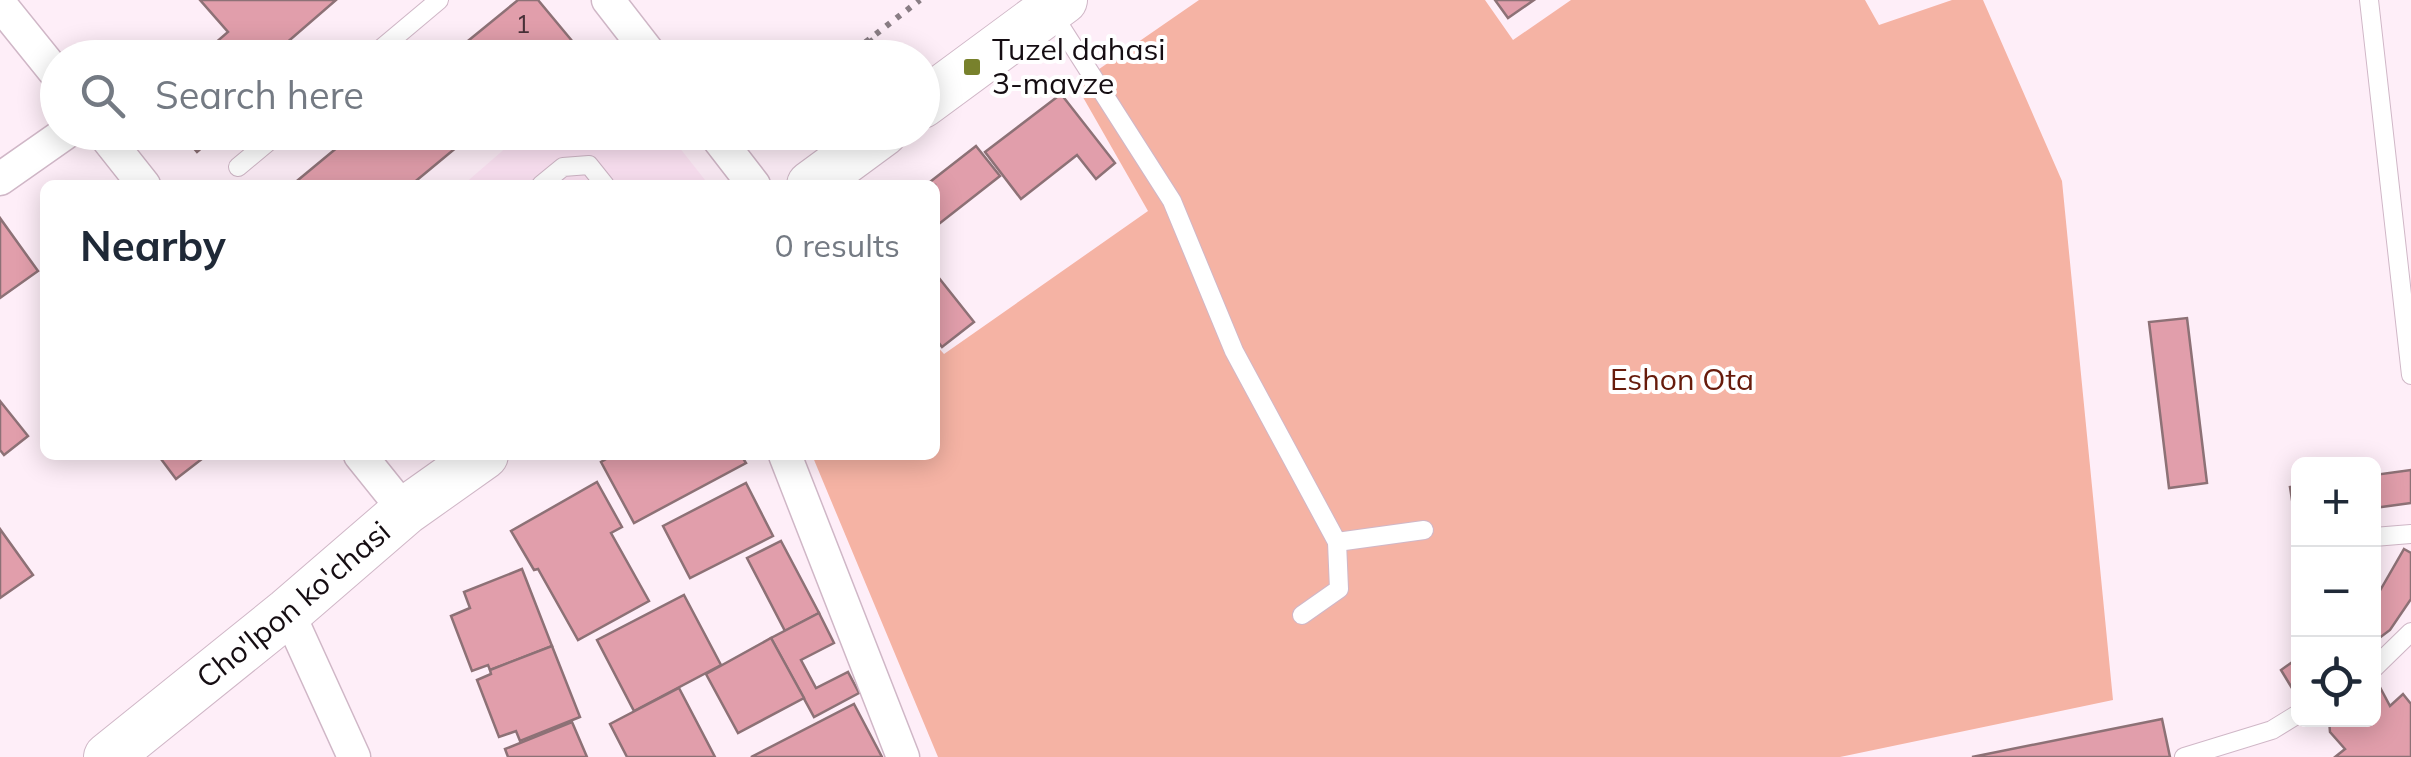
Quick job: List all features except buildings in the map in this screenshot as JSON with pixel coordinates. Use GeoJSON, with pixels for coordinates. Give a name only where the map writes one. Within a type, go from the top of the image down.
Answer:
{"type":"FeatureCollection","features":[{"type":"Feature","properties":{"kind":"main road"},"geometry":{"type":"LineString","coordinates":[[940,91],[1056,5]]}},
{"type":"Feature","properties":{"kind":"main road"},"geometry":{"type":"LineString","coordinates":[[819,180],[859,150]]}},
{"type":"Feature","properties":{"kind":"main road","name":"Cho'lpon ko'chasi"},"geometry":{"type":"LineString","coordinates":[[108,757],[288,612],[405,511],[477,460]]}},
{"type":"Feature","properties":{"kind":"street"},"geometry":{"type":"LineString","coordinates":[[608,0],[639,40]]}},
{"type":"Feature","properties":{"kind":"street"},"geometry":{"type":"LineString","coordinates":[[0,4],[40,54]]}},
{"type":"Feature","properties":{"kind":"street"},"geometry":{"type":"LineString","coordinates":[[0,179],[41,150]]}},
{"type":"Feature","properties":{"kind":"street"},"geometry":{"type":"LineString","coordinates":[[116,150],[140,180]]}},
{"type":"Feature","properties":{"kind":"street"},"geometry":{"type":"LineString","coordinates":[[726,150],[750,180]]}},
{"type":"Feature","properties":{"kind":"street"},"geometry":{"type":"LineString","coordinates":[[364,460],[405,511]]}},
{"type":"Feature","properties":{"kind":"street"},"geometry":{"type":"LineString","coordinates":[[787,460],[903,757]]}},
{"type":"Feature","properties":{"kind":"street"},"geometry":{"type":"LineString","coordinates":[[288,612],[354,757]]}},
{"type":"Feature","properties":{"kind":"lane"},"geometry":{"type":"LineString","coordinates":[[391,40],[439,0]]}},
{"type":"Feature","properties":{"kind":"lane"},"geometry":{"type":"LineString","coordinates":[[2369,0],[2411,375]]}},
{"type":"Feature","properties":{"kind":"lane"},"geometry":{"type":"LineString","coordinates":[[1056,5],[1172,201],[1234,351],[1336,542],[1339,589],[1302,615]]}},
{"type":"Feature","properties":{"kind":"lane"},"geometry":{"type":"LineString","coordinates":[[238,168],[259,150]]}},
{"type":"Feature","properties":{"kind":"lane"},"geometry":{"type":"LineString","coordinates":[[547,180],[563,167],[589,165],[601,180]]}},
{"type":"Feature","properties":{"kind":"lane"},"geometry":{"type":"LineString","coordinates":[[1336,542],[1424,530]]}},
{"type":"Feature","properties":{"kind":"lane"},"geometry":{"type":"LineString","coordinates":[[2381,536],[2411,534]]}},
{"type":"Feature","properties":{"kind":"lane"},"geometry":{"type":"LineString","coordinates":[[2381,661],[2411,632]]}},
{"type":"Feature","properties":{"kind":"lane"},"geometry":{"type":"LineString","coordinates":[[2184,757],[2272,730],[2291,718]]}},
{"type":"Feature","properties":{"kind":"path"},"geometry":{"type":"LineString","coordinates":[[869,39],[920,0]]}},
{"type":"Feature","properties":{"kind":"shaded area"},"geometry":{"type":"Polygon","coordinates":[[[503,150],[681,150],[705,180],[469,180],[503,150]]]}},
{"type":"Feature","properties":{"kind":"green space","name":"Eshon Ota"},"geometry":{"type":"Polygon","coordinates":[[[1199,0],[1485,0],[1513,40],[1571,0],[1865,0],[1879,25],[1952,0],[1983,0],[2062,181],[2113,700],[1840,757],[938,757],[814,460],[940,460],[940,350],[944,354],[1148,211],[1076,85],[1199,0]]]}},
{"type":"Feature","properties":{"kind":"place","name":"Tuzel dahasi 3-mavze"},"geometry":{"type":"Point","coordinates":[972,67]}}]}
